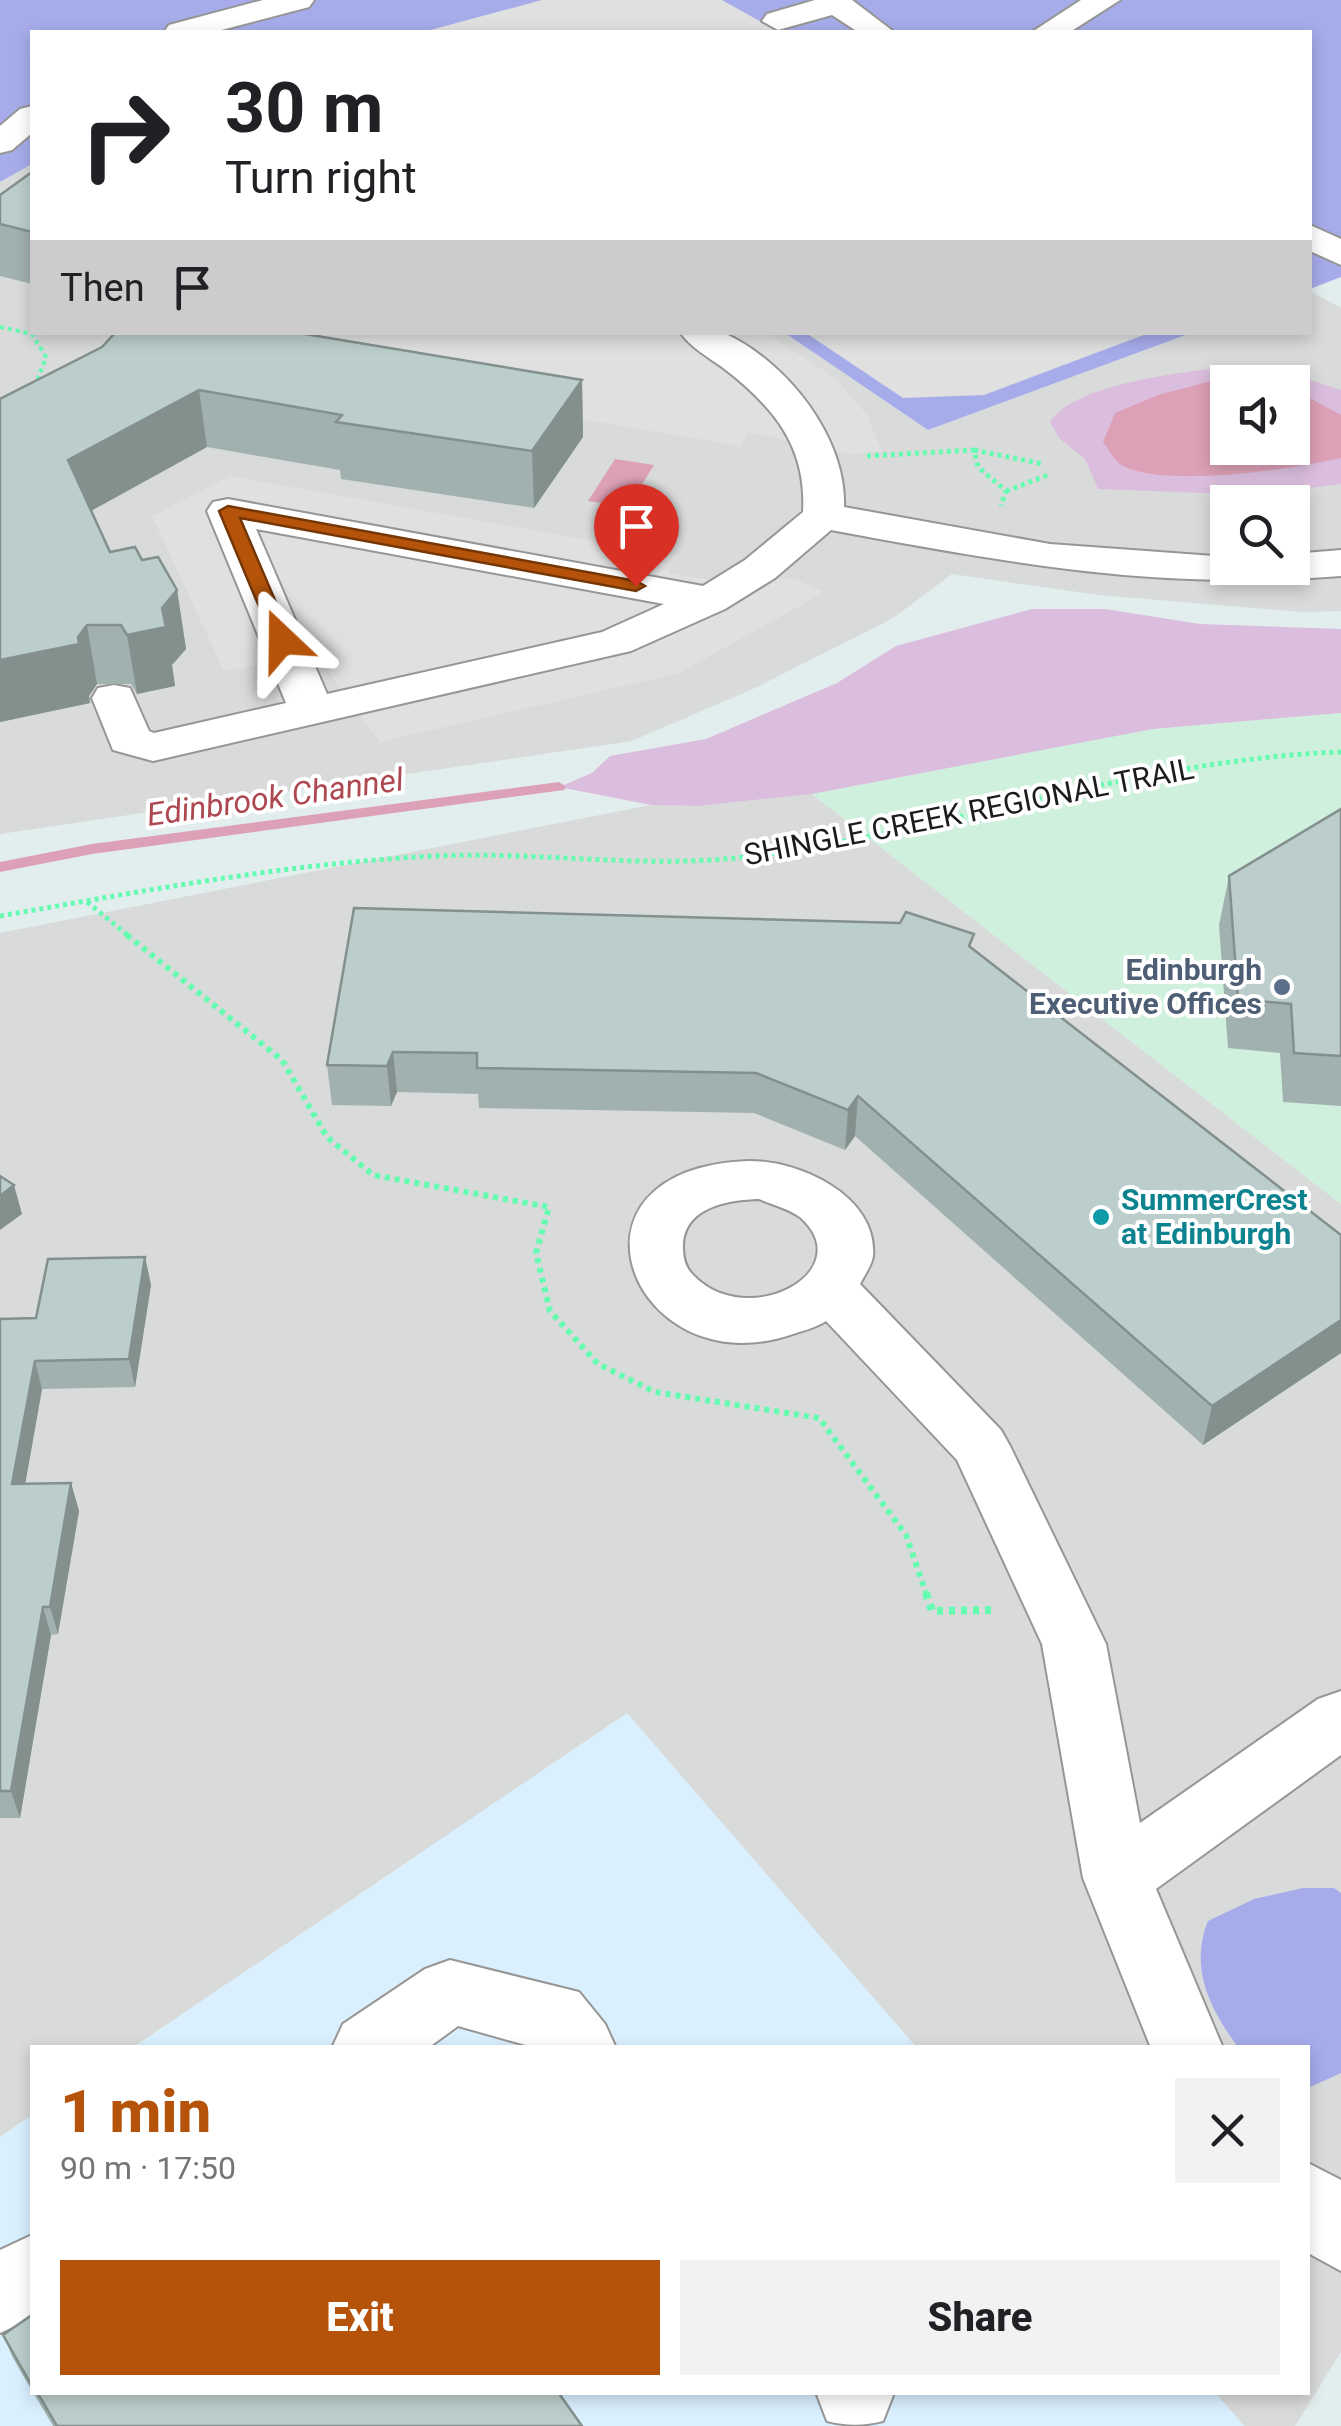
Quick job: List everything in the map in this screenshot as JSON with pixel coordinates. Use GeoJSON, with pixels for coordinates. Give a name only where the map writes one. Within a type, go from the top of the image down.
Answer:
{"type":"FeatureCollection","features":[{"type":"Feature","properties":{"kind":"street"},"geometry":{"type":"LineString","coordinates":[[187,30],[298,0]]}},
{"type":"Feature","properties":{"kind":"street"},"geometry":{"type":"LineString","coordinates":[[1052,30],[1104,0]]}},
{"type":"Feature","properties":{"kind":"street"},"geometry":{"type":"LineString","coordinates":[[778,21],[832,2],[875,30]]}},
{"type":"Feature","properties":{"kind":"street"},"geometry":{"type":"LineString","coordinates":[[0,143],[30,118]]}},
{"type":"Feature","properties":{"kind":"street"},"geometry":{"type":"LineString","coordinates":[[1312,237],[1341,254]]}},
{"type":"Feature","properties":{"kind":"street"},"geometry":{"type":"LineString","coordinates":[[114,698],[129,740],[153,747],[616,642],[710,600],[760,569],[823,516],[828,488],[823,456],[802,424],[756,374],[702,335]]}},
{"type":"Feature","properties":{"kind":"street"},"geometry":{"type":"LineString","coordinates":[[311,709],[228,511],[710,600]]}},
{"type":"Feature","properties":{"kind":"street"},"geometry":{"type":"LineString","coordinates":[[823,516],[1010,550],[1116,563],[1210,566]]}},
{"type":"Feature","properties":{"kind":"street"},"geometry":{"type":"LineString","coordinates":[[1310,565],[1341,562]]}},
{"type":"Feature","properties":{"kind":"street"},"geometry":{"type":"LineString","coordinates":[[832,1290],[980,1446],[1074,1644],[1117,1878],[1186,2045]]}},
{"type":"Feature","properties":{"kind":"street"},"geometry":{"type":"LineString","coordinates":[[1117,1878],[1341,1719]]}},
{"type":"Feature","properties":{"kind":"street"},"geometry":{"type":"LineString","coordinates":[[372,2045],[450,1992],[554,2016],[578,2045]]}},
{"type":"Feature","properties":{"kind":"street"},"geometry":{"type":"LineString","coordinates":[[1310,2201],[1341,2234]]}},
{"type":"Feature","properties":{"kind":"street"},"geometry":{"type":"LineString","coordinates":[[0,2295],[30,2275]]}},
{"type":"Feature","properties":{"kind":"path"},"geometry":{"type":"LineString","coordinates":[[0,327],[30,334]]}},
{"type":"Feature","properties":{"kind":"path"},"geometry":{"type":"LineString","coordinates":[[24,394],[39,381],[46,357],[33,335]]}},
{"type":"Feature","properties":{"kind":"path"},"geometry":{"type":"LineString","coordinates":[[39,381],[54,384]]}},
{"type":"Feature","properties":{"kind":"path"},"geometry":{"type":"LineString","coordinates":[[974,450],[978,466],[1006,491]]}},
{"type":"Feature","properties":{"kind":"path"},"geometry":{"type":"LineString","coordinates":[[856,456],[974,450],[1043,464]]}},
{"type":"Feature","properties":{"kind":"path"},"geometry":{"type":"LineString","coordinates":[[1006,491],[1048,475]]}},
{"type":"Feature","properties":{"kind":"path"},"geometry":{"type":"LineString","coordinates":[[1000,509],[1006,491]]}},
{"type":"Feature","properties":{"kind":"path","name":"SHINGLE CREEK REGIONAL TRAIL"},"geometry":{"type":"LineString","coordinates":[[0,916],[180,886],[418,860],[496,855],[620,864],[716,860],[874,836],[1192,766],[1341,752]]}},
{"type":"Feature","properties":{"kind":"path"},"geometry":{"type":"LineString","coordinates":[[87,902],[282,1060],[327,1137],[361,1166],[406,1184],[549,1206],[536,1253],[550,1311],[598,1364],[656,1392],[819,1418],[906,1535],[932,1611],[1057,1608]]}},
{"type":"Feature","properties":{"kind":"shaded area"},"geometry":{"type":"Polygon","coordinates":[[[0,0],[1341,0],[1341,277],[1312,288],[1312,30],[30,30],[30,165],[0,182],[0,0]]]}},
{"type":"Feature","properties":{"kind":"shaded area"},"geometry":{"type":"Polygon","coordinates":[[[542,0],[722,0],[775,30],[430,30],[542,0]]]}},
{"type":"Feature","properties":{"kind":"shaded area"},"geometry":{"type":"Polygon","coordinates":[[[30,165],[30,335],[788,335],[928,430],[1186,335],[1312,335],[1312,292],[1341,308],[1341,611],[1303,612],[1099,595],[952,574],[893,618],[755,688],[632,741],[0,834],[0,182],[30,165]]]}},
{"type":"Feature","properties":{"kind":"shaded area"},"geometry":{"type":"Polygon","coordinates":[[[312,335],[770,335],[835,378],[867,415],[882,451],[849,454],[749,432],[740,446],[315,374],[312,335]]]}},
{"type":"Feature","properties":{"kind":"shaded area"},"geometry":{"type":"Polygon","coordinates":[[[788,335],[1186,335],[928,430],[788,335]]]}},
{"type":"Feature","properties":{"kind":"shaded area"},"geometry":{"type":"Polygon","coordinates":[[[809,335],[1144,335],[984,395],[903,398],[809,335]]]}},
{"type":"Feature","properties":{"kind":"shaded area"},"geometry":{"type":"Polygon","coordinates":[[[1210,369],[1210,465],[1310,465],[1310,380],[1341,390],[1341,484],[1310,488],[1210,485],[1210,493],[1098,489],[1085,459],[1060,439],[1050,422],[1081,398],[1156,377],[1210,369]]]}},
{"type":"Feature","properties":{"kind":"shaded area"},"geometry":{"type":"Polygon","coordinates":[[[1210,381],[1210,465],[1304,465],[1198,476],[1168,476],[1123,466],[1103,442],[1115,413],[1158,395],[1210,381]]]}},
{"type":"Feature","properties":{"kind":"shaded area"},"geometry":{"type":"Polygon","coordinates":[[[1310,398],[1341,415],[1341,458],[1310,464],[1310,398]]]}},
{"type":"Feature","properties":{"kind":"shaded area"},"geometry":{"type":"Polygon","coordinates":[[[615,459],[654,465],[628,507],[588,501],[615,459]]]}},
{"type":"Feature","properties":{"kind":"shaded area"},"geometry":{"type":"Polygon","coordinates":[[[230,476],[677,556],[668,573],[703,579],[794,579],[824,592],[680,673],[380,742],[315,653],[224,671],[152,516],[230,476]]]}},
{"type":"Feature","properties":{"kind":"shaded area"},"geometry":{"type":"Polygon","coordinates":[[[1032,609],[1105,609],[1200,624],[1341,629],[1341,713],[1153,729],[812,794],[699,806],[651,805],[559,787],[592,773],[610,756],[706,739],[837,683],[896,646],[1032,609]]]}},
{"type":"Feature","properties":{"kind":"shaded area"},"geometry":{"type":"Polygon","coordinates":[[[1341,713],[1341,1204],[812,794],[1153,729],[1341,713]]]}},
{"type":"Feature","properties":{"kind":"shaded area"},"geometry":{"type":"Polygon","coordinates":[[[812,794],[1341,1204],[1341,2352],[1295,2426],[1244,2426],[1217,2395],[1310,2395],[1310,2045],[914,2045],[627,1714],[136,2045],[30,2045],[30,2116],[0,2137],[0,933],[651,805],[699,806],[812,794]]]}},
{"type":"Feature","properties":{"kind":"shaded area"},"geometry":{"type":"Polygon","coordinates":[[[627,1713],[914,2045],[137,2045],[627,1713]]]}},
{"type":"Feature","properties":{"kind":"shaded area"},"geometry":{"type":"Polygon","coordinates":[[[1303,1888],[1334,1888],[1341,1893],[1341,2073],[1310,2087],[1310,2045],[1237,2045],[1205,1987],[1201,1955],[1208,1921],[1254,1899],[1303,1888]]]}},
{"type":"Feature","properties":{"kind":"shaded area"},"geometry":{"type":"Polygon","coordinates":[[[30,2116],[30,2395],[1218,2395],[1244,2426],[0,2426],[0,2137],[30,2116]]]}},
{"type":"Feature","properties":{"kind":"building"},"geometry":{"type":"Polygon","coordinates":[[[30,173],[30,232],[0,224],[0,195],[30,173]]]}},
{"type":"Feature","properties":{"kind":"building"},"geometry":{"type":"Polygon","coordinates":[[[113,335],[311,335],[582,380],[532,451],[336,422],[342,415],[199,390],[68,460],[110,552],[135,547],[142,560],[158,557],[177,590],[162,608],[166,627],[127,635],[121,625],[87,625],[78,637],[79,644],[0,660],[0,399],[102,347],[113,335]]]}},
{"type":"Feature","properties":{"kind":"building","name":"Edinburgh Executive Offices"},"geometry":{"type":"Polygon","coordinates":[[[1341,809],[1341,1056],[1294,1053],[1291,1004],[1238,999],[1229,876],[1341,809]]]}},
{"type":"Feature","properties":{"kind":"building","name":"SummerCrest at Edinburgh"},"geometry":{"type":"Polygon","coordinates":[[[354,908],[900,923],[906,912],[974,934],[969,946],[1341,1235],[1341,1320],[1212,1406],[858,1096],[848,1110],[756,1073],[477,1068],[477,1053],[393,1052],[387,1066],[327,1065],[354,908]]]}},
{"type":"Feature","properties":{"kind":"building"},"geometry":{"type":"Polygon","coordinates":[[[0,1176],[14,1185],[0,1196],[0,1176]]]}},
{"type":"Feature","properties":{"kind":"building"},"geometry":{"type":"Polygon","coordinates":[[[145,1257],[129,1359],[35,1361],[12,1484],[71,1483],[50,1607],[43,1607],[11,1791],[0,1791],[0,1319],[36,1318],[48,1259],[145,1257]]]}},
{"type":"Feature","properties":{"kind":"building"},"geometry":{"type":"Polygon","coordinates":[[[30,2316],[30,2382],[3,2335],[30,2316]]]}},
{"type":"Feature","properties":{"kind":"building"},"geometry":{"type":"Polygon","coordinates":[[[39,2395],[560,2395],[582,2426],[57,2426],[39,2395]]]}},
{"type":"Feature","properties":{"kind":"waterway","name":"Edinbrook Channel"},"geometry":{"type":"LineString","coordinates":[[0,867],[92,849],[559,787]]}},
{"type":"Feature","properties":{"kind":"place","name":"Edinburgh Executive Offices"},"geometry":{"type":"Point","coordinates":[1282,987]}},
{"type":"Feature","properties":{"kind":"place","name":"SummerCrest at Edinburgh"},"geometry":{"type":"Point","coordinates":[1101,1217]}},
{"type":"Feature","properties":{"kind":"route"},"geometry":{"type":"LineString","coordinates":[[282,640],[228,511],[636,586]]}}]}
